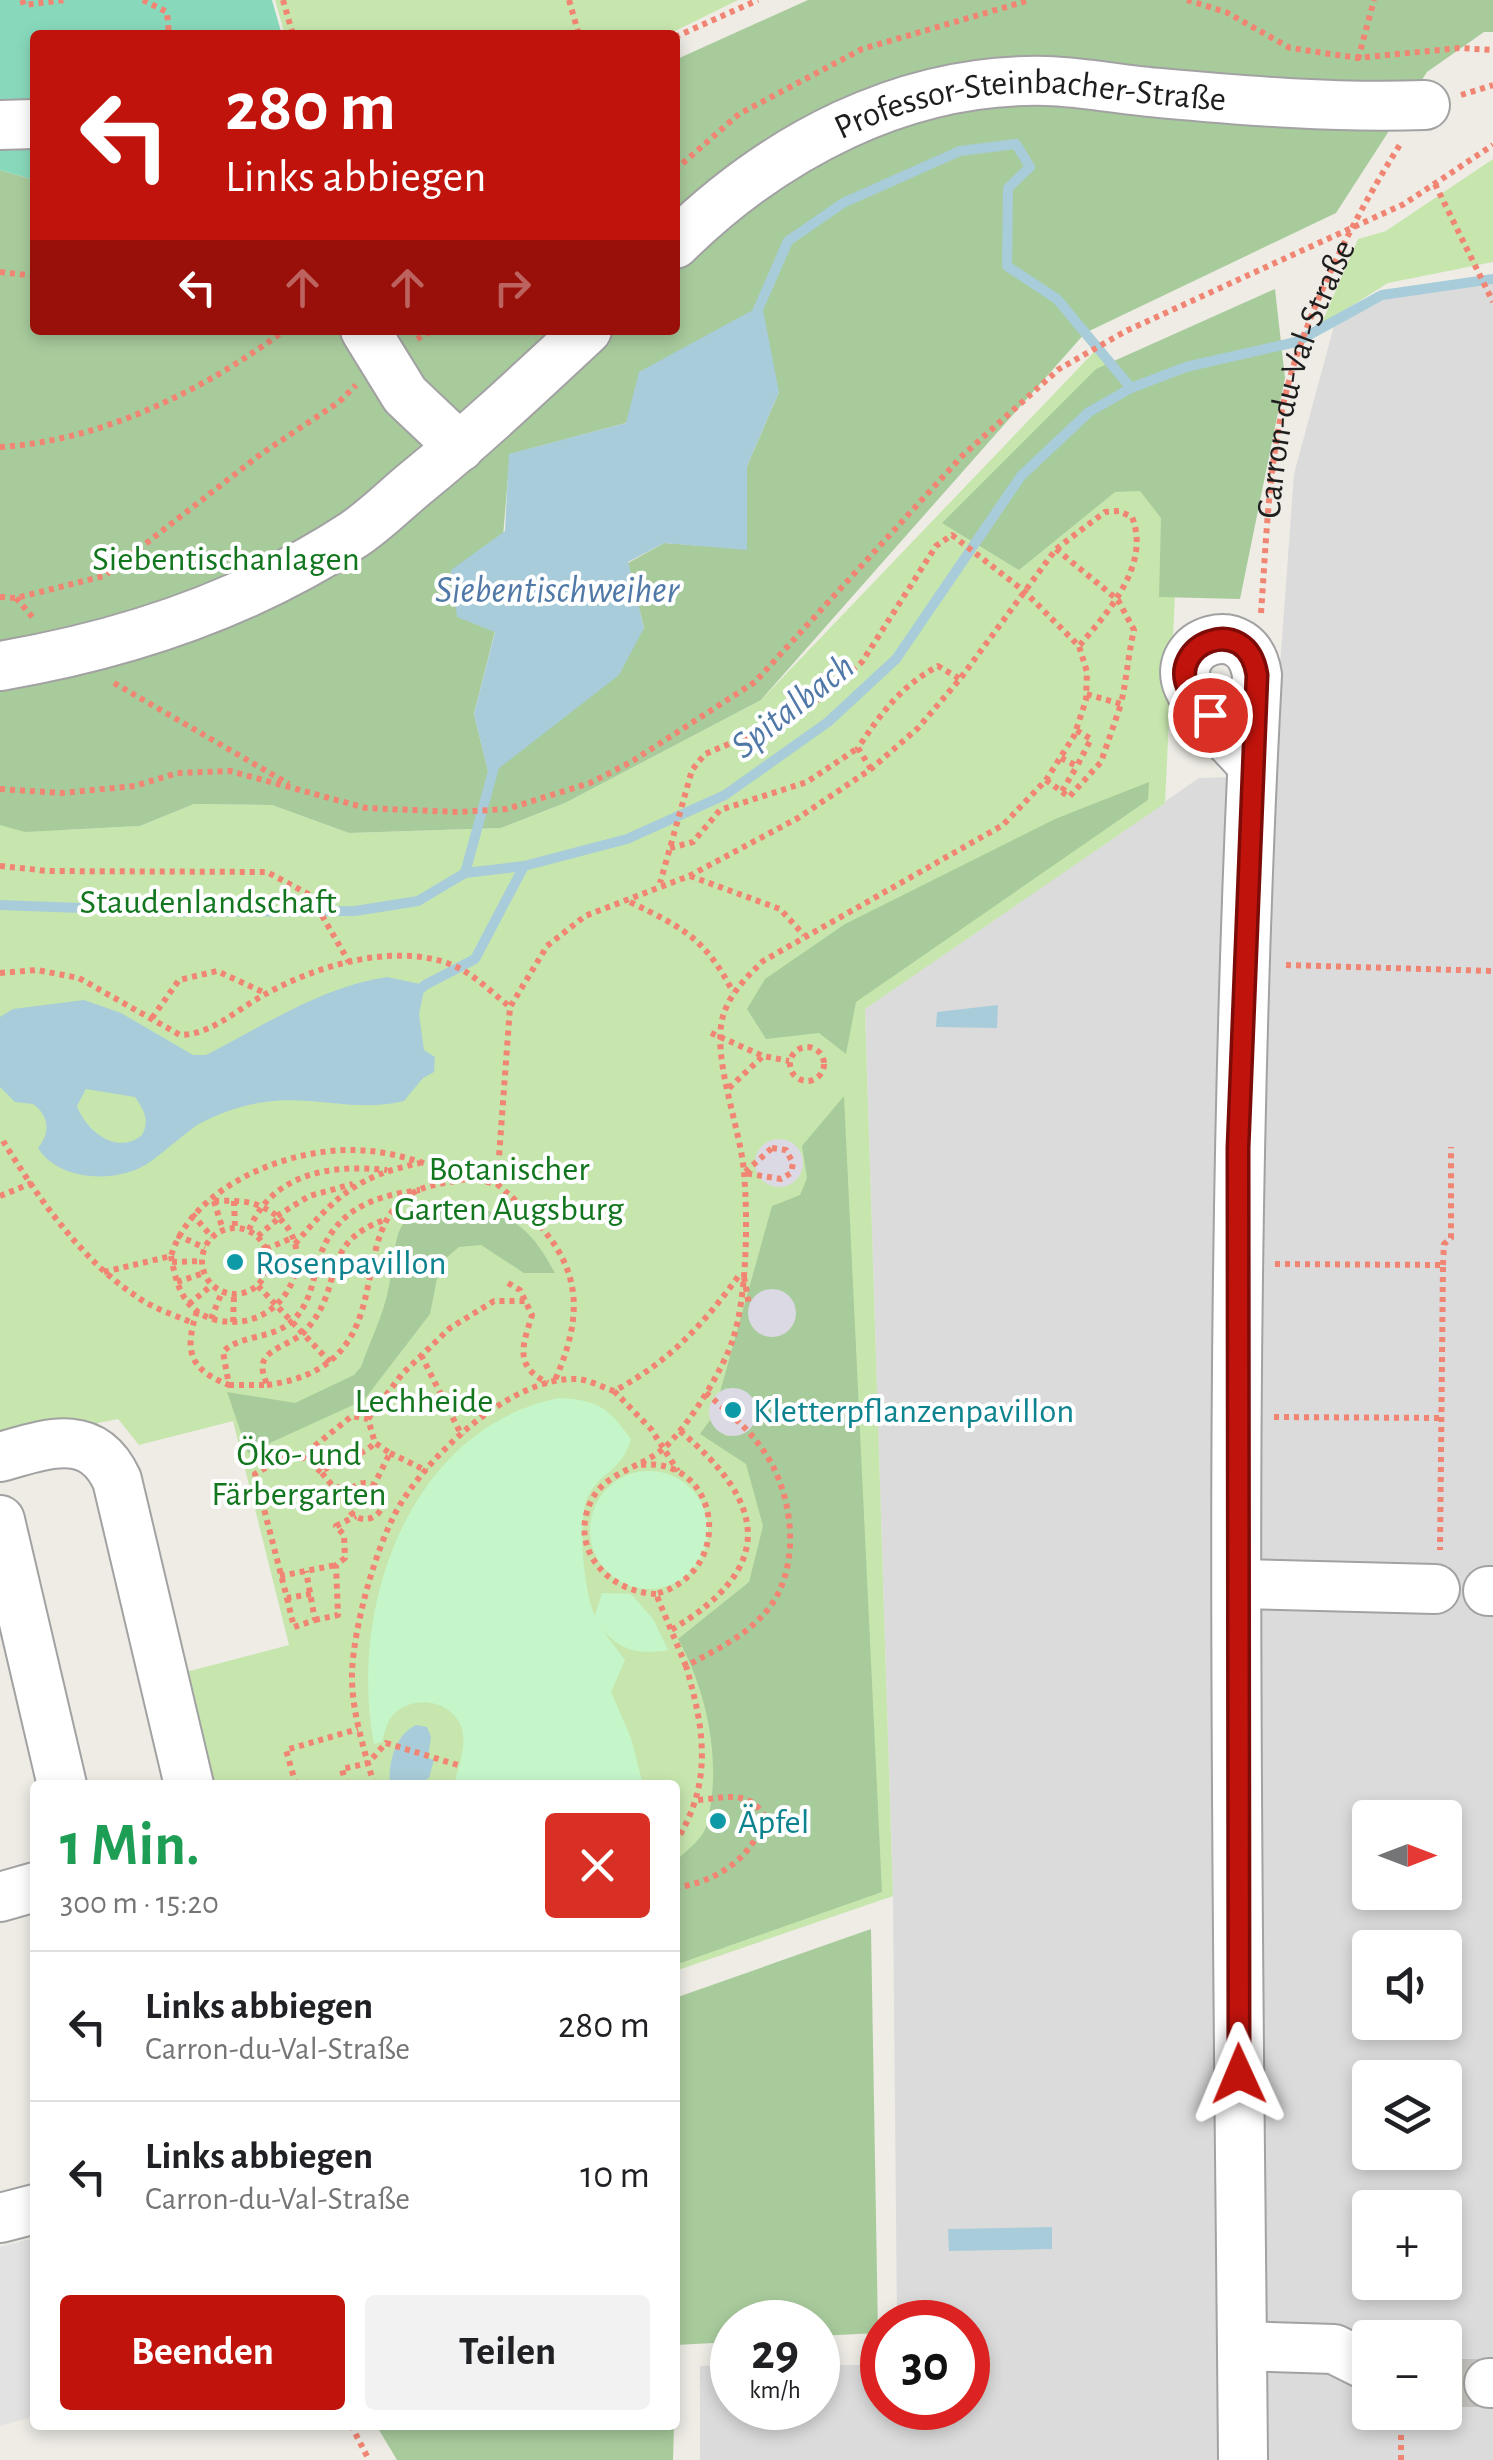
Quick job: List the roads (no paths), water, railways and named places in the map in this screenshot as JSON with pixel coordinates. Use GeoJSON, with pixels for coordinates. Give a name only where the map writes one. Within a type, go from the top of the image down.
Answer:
{"type":"FeatureCollection","features":[{"type":"Feature","properties":{"kind":"street","name":"Professor-Steinbacher-Straße"},"geometry":{"type":"LineString","coordinates":[[680,239],[718,201],[833,126],[965,86],[1046,81],[1345,108],[1425,106]]}},
{"type":"Feature","properties":{"kind":"street"},"geometry":{"type":"LineString","coordinates":[[0,126],[30,124]]}},
{"type":"Feature","properties":{"kind":"street"},"geometry":{"type":"LineString","coordinates":[[0,666],[65,655],[166,625],[265,586],[355,534],[460,447],[582,335]]}},
{"type":"Feature","properties":{"kind":"street"},"geometry":{"type":"LineString","coordinates":[[373,345],[405,395],[460,447]]}},
{"type":"Feature","properties":{"kind":"street"},"geometry":{"type":"LineString","coordinates":[[1243,2460],[1237,1417],[1244,964],[1257,675],[1250,653],[1242,644],[1219,638],[1198,647],[1186,667],[1189,690],[1252,765]]}},
{"type":"Feature","properties":{"kind":"street"},"geometry":{"type":"LineString","coordinates":[[0,1457],[56,1443],[86,1446],[108,1461],[117,1480],[188,1780]]}},
{"type":"Feature","properties":{"kind":"street"},"geometry":{"type":"LineString","coordinates":[[0,1520],[61,1780]]}},
{"type":"Feature","properties":{"kind":"street"},"geometry":{"type":"LineString","coordinates":[[1239,1584],[1438,1577]]}},
{"type":"Feature","properties":{"kind":"street"},"geometry":{"type":"LineString","coordinates":[[0,1897],[30,1889]]}},
{"type":"Feature","properties":{"kind":"street"},"geometry":{"type":"LineString","coordinates":[[0,2218],[30,2210]]}},
{"type":"Feature","properties":{"kind":"street"},"geometry":{"type":"LineString","coordinates":[[1242,2346],[1334,2349],[1352,2358]]}},
{"type":"Feature","properties":{"kind":"water","name":"Siebentischweiher"},"geometry":{"type":"Polygon","coordinates":[[[762,305],[779,392],[747,466],[747,550],[664,543],[628,562],[644,628],[619,675],[489,776],[474,714],[495,632],[457,617],[451,570],[505,531],[509,454],[626,423],[639,372],[762,305]]]}},
{"type":"Feature","properties":{"kind":"water"},"geometry":{"type":"Polygon","coordinates":[[[387,977],[425,985],[419,1014],[424,1050],[435,1057],[434,1072],[423,1078],[404,1101],[369,1105],[282,1100],[248,1105],[199,1124],[137,1169],[90,1176],[60,1168],[48,1159],[38,1148],[46,1130],[42,1114],[33,1104],[15,1102],[0,1087],[0,1017],[13,1009],[84,1000],[121,1013],[193,1055],[206,1055],[294,1009],[363,982],[387,977]],[[86,1089],[77,1106],[95,1132],[123,1143],[142,1135],[146,1125],[135,1097],[86,1089]]]}},
{"type":"Feature","properties":{"kind":"water"},"geometry":{"type":"Polygon","coordinates":[[[998,1005],[997,1028],[936,1027],[937,1012],[998,1005]]]}},
{"type":"Feature","properties":{"kind":"water"},"geometry":{"type":"Polygon","coordinates":[[[416,1725],[427,1727],[431,1737],[428,1758],[434,1760],[429,1778],[390,1780],[394,1750],[416,1725]]]}},
{"type":"Feature","properties":{"kind":"water"},"geometry":{"type":"Polygon","coordinates":[[[1052,2227],[1052,2249],[949,2251],[948,2229],[1052,2227]]]}},
{"type":"Feature","properties":{"kind":"waterway"},"geometry":{"type":"LineString","coordinates":[[756,314],[788,241],[843,203],[960,151],[1016,144],[1030,167],[1008,188],[1007,266],[1057,299],[1131,388]]}},
{"type":"Feature","properties":{"kind":"waterway","name":"Spitalbach"},"geometry":{"type":"LineString","coordinates":[[0,905],[190,912],[355,911],[418,901],[465,873],[524,866],[627,839],[725,795],[828,722],[896,659],[1021,476],[1089,412],[1131,388],[1186,367],[1296,342],[1382,295],[1493,279]]}},
{"type":"Feature","properties":{"kind":"waterway"},"geometry":{"type":"LineString","coordinates":[[465,873],[495,764]]}},
{"type":"Feature","properties":{"kind":"waterway"},"geometry":{"type":"LineString","coordinates":[[415,994],[475,959],[524,866]]}},
{"type":"Feature","properties":{"kind":"tunnel"},"geometry":{"type":"LineString","coordinates":[[1462,2383],[1489,2383]]}},
{"type":"Feature","properties":{"kind":"place","name":"Rosenpavillon"},"geometry":{"type":"Point","coordinates":[235,1262]}},
{"type":"Feature","properties":{"kind":"place","name":"Kletterpflanzenpavillon"},"geometry":{"type":"Point","coordinates":[733,1410]}},
{"type":"Feature","properties":{"kind":"place","name":"Äpfel"},"geometry":{"type":"Point","coordinates":[718,1821]}},
{"type":"Feature","properties":{"kind":"park label","name":"Siebentischanlagen"},"geometry":{"type":"Point","coordinates":[226,558]}},
{"type":"Feature","properties":{"kind":"park label","name":"Staudenlandschaft"},"geometry":{"type":"Point","coordinates":[208,901]}},
{"type":"Feature","properties":{"kind":"park label","name":"Botanischer Garten Augsburg"},"geometry":{"type":"Point","coordinates":[509,1188]}},
{"type":"Feature","properties":{"kind":"park label","name":"Lechheide"},"geometry":{"type":"Point","coordinates":[424,1400]}},
{"type":"Feature","properties":{"kind":"park label","name":"Öko- und Färbergarten"},"geometry":{"type":"Point","coordinates":[299,1473]}}]}
